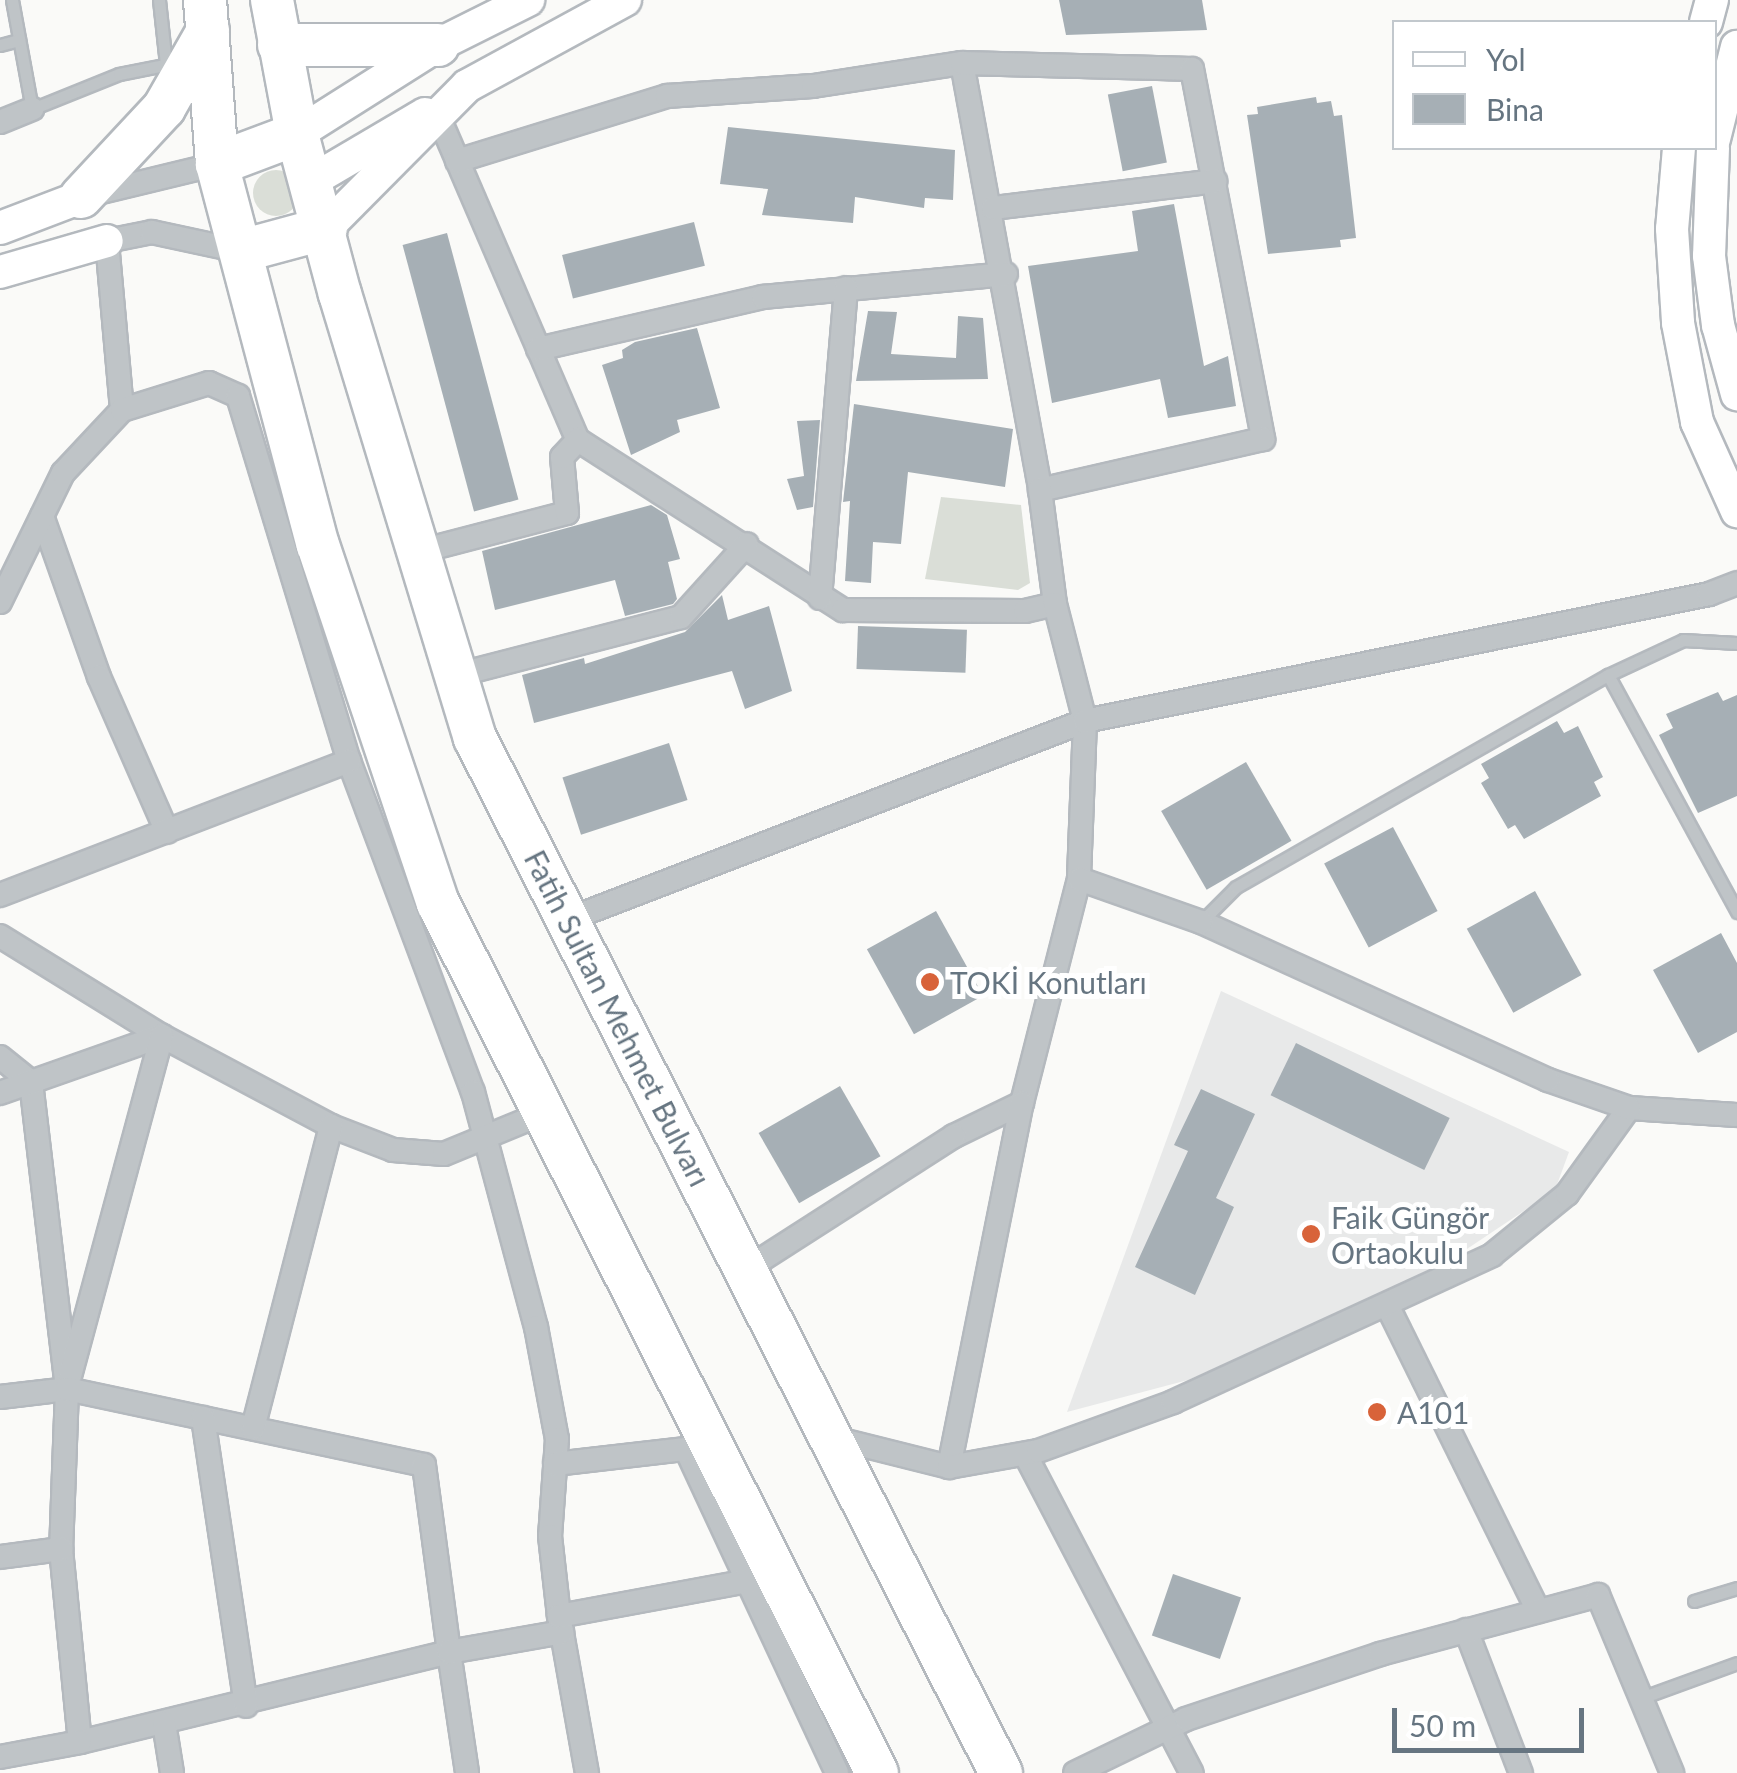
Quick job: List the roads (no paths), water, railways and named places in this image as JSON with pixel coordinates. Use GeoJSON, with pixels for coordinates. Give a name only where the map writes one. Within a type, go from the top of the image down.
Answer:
{"type":"FeatureCollection","features":[{"type":"Feature","properties":{"kind":"highway"},"geometry":{"type":"LineString","coordinates":[[217,164],[297,134],[272,0]]}},
{"type":"Feature","properties":{"kind":"highway"},"geometry":{"type":"LineString","coordinates":[[192,39],[217,164],[318,546],[438,903],[546,1112],[762,1579],[877,1773]]}},
{"type":"Feature","properties":{"kind":"highway"},"geometry":{"type":"LineString","coordinates":[[81,196],[164,108],[192,39]]}},
{"type":"Feature","properties":{"kind":"highway"},"geometry":{"type":"LineString","coordinates":[[279,45],[438,45]]}},
{"type":"Feature","properties":{"kind":"highway","name":"Fatih Sultan Mehmet Bulvarı"},"geometry":{"type":"LineString","coordinates":[[297,134],[475,738],[1001,1773]]}},
{"type":"Feature","properties":{"kind":"highway"},"geometry":{"type":"LineString","coordinates":[[241,251],[326,228]]}},
{"type":"Feature","properties":{"kind":"street"},"geometry":{"type":"LineString","coordinates":[[297,134],[438,45],[528,0]]}},
{"type":"Feature","properties":{"kind":"street"},"geometry":{"type":"LineString","coordinates":[[313,180],[436,110],[467,86],[626,0]]}},
{"type":"Feature","properties":{"kind":"street"},"geometry":{"type":"LineString","coordinates":[[438,45],[467,86]]}},
{"type":"Feature","properties":{"kind":"street"},"geometry":{"type":"LineString","coordinates":[[1717,127],[1737,47]]}},
{"type":"Feature","properties":{"kind":"street"},"geometry":{"type":"LineString","coordinates":[[950,1467],[1022,1103],[1078,879],[1085,721],[1056,604],[1006,274],[962,64]]}},
{"type":"Feature","properties":{"kind":"street"},"geometry":{"type":"LineString","coordinates":[[457,161],[667,96],[813,86],[962,64],[1192,69],[1263,439],[1040,490]]}},
{"type":"Feature","properties":{"kind":"street"},"geometry":{"type":"LineString","coordinates":[[0,122],[32,110]]}},
{"type":"Feature","properties":{"kind":"street"},"geometry":{"type":"LineString","coordinates":[[436,110],[578,440],[747,544],[820,598],[843,610],[1025,611],[1056,604]]}},
{"type":"Feature","properties":{"kind":"street"},"geometry":{"type":"LineString","coordinates":[[326,228],[436,110]]}},
{"type":"Feature","properties":{"kind":"street"},"geometry":{"type":"LineString","coordinates":[[1679,150],[1672,229],[1678,323],[1697,422],[1737,512]]}},
{"type":"Feature","properties":{"kind":"street"},"geometry":{"type":"LineString","coordinates":[[1714,150],[1709,256],[1718,325],[1737,394]]}},
{"type":"Feature","properties":{"kind":"street"},"geometry":{"type":"LineString","coordinates":[[0,228],[81,196],[217,164]]}},
{"type":"Feature","properties":{"kind":"street"},"geometry":{"type":"LineString","coordinates":[[993,208],[1215,181]]}},
{"type":"Feature","properties":{"kind":"street"},"geometry":{"type":"LineString","coordinates":[[0,272],[152,232],[241,251]]}},
{"type":"Feature","properties":{"kind":"street"},"geometry":{"type":"LineString","coordinates":[[108,241],[122,410]]}},
{"type":"Feature","properties":{"kind":"street"},"geometry":{"type":"LineString","coordinates":[[538,349],[763,297],[1006,274]]}},
{"type":"Feature","properties":{"kind":"street"},"geometry":{"type":"LineString","coordinates":[[820,598],[846,288]]}},
{"type":"Feature","properties":{"kind":"street"},"geometry":{"type":"LineString","coordinates":[[1,590],[63,473],[122,410],[209,383],[238,396],[349,761],[473,1092],[483,1142],[536,1326],[557,1439],[550,1536],[560,1624],[587,1773]]}},
{"type":"Feature","properties":{"kind":"street"},"geometry":{"type":"LineString","coordinates":[[421,551],[567,513],[562,458],[578,440]]}},
{"type":"Feature","properties":{"kind":"street"},"geometry":{"type":"LineString","coordinates":[[42,516],[99,676],[167,832]]}},
{"type":"Feature","properties":{"kind":"street"},"geometry":{"type":"LineString","coordinates":[[458,675],[681,618],[747,544]]}},
{"type":"Feature","properties":{"kind":"street"},"geometry":{"type":"LineString","coordinates":[[567,920],[1085,721],[1709,594],[1737,583]]}},
{"type":"Feature","properties":{"kind":"street"},"geometry":{"type":"LineString","coordinates":[[0,895],[349,761]]}},
{"type":"Feature","properties":{"kind":"street"},"geometry":{"type":"LineString","coordinates":[[1078,879],[1201,922],[1548,1080],[1629,1108],[1737,1115]]}},
{"type":"Feature","properties":{"kind":"street"},"geometry":{"type":"LineString","coordinates":[[0,936],[162,1036],[331,1126],[405,1152],[444,1154],[483,1142],[546,1112]]}},
{"type":"Feature","properties":{"kind":"street"},"geometry":{"type":"LineString","coordinates":[[0,1093],[162,1036]]}},
{"type":"Feature","properties":{"kind":"street"},"geometry":{"type":"LineString","coordinates":[[67,1389],[162,1036]]}},
{"type":"Feature","properties":{"kind":"street"},"geometry":{"type":"LineString","coordinates":[[0,1056],[32,1082],[67,1389],[61,1549],[80,1742]]}},
{"type":"Feature","properties":{"kind":"street"},"geometry":{"type":"LineString","coordinates":[[747,1269],[954,1136],[1022,1103]]}},
{"type":"Feature","properties":{"kind":"street"},"geometry":{"type":"LineString","coordinates":[[830,1437],[950,1467],[1025,1454],[1173,1402],[1388,1307],[1527,1231],[1597,1161],[1629,1108]]}},
{"type":"Feature","properties":{"kind":"street"},"geometry":{"type":"LineString","coordinates":[[252,1428],[331,1126]]}},
{"type":"Feature","properties":{"kind":"street"},"geometry":{"type":"LineString","coordinates":[[1388,1307],[1538,1611]]}},
{"type":"Feature","properties":{"kind":"street"},"geometry":{"type":"LineString","coordinates":[[0,1397],[67,1389],[424,1465],[467,1773]]}},
{"type":"Feature","properties":{"kind":"street"},"geometry":{"type":"LineString","coordinates":[[203,1418],[246,1706]]}},
{"type":"Feature","properties":{"kind":"street"},"geometry":{"type":"LineString","coordinates":[[555,1464],[699,1448]]}},
{"type":"Feature","properties":{"kind":"street"},"geometry":{"type":"LineString","coordinates":[[1025,1454],[1192,1773]]}},
{"type":"Feature","properties":{"kind":"street"},"geometry":{"type":"LineString","coordinates":[[0,1557],[61,1549]]}},
{"type":"Feature","properties":{"kind":"street"},"geometry":{"type":"LineString","coordinates":[[0,1757],[246,1706],[560,1624],[762,1579],[837,1773]]}},
{"type":"Feature","properties":{"kind":"street"},"geometry":{"type":"LineString","coordinates":[[1075,1773],[1166,1728],[1466,1630],[1598,1595],[1672,1773]]}},
{"type":"Feature","properties":{"kind":"street"},"geometry":{"type":"LineString","coordinates":[[1466,1630],[1521,1773]]}},
{"type":"Feature","properties":{"kind":"street"},"geometry":{"type":"LineString","coordinates":[[164,1723],[172,1773]]}},
{"type":"Feature","properties":{"kind":"lane"},"geometry":{"type":"LineString","coordinates":[[12,0],[32,110],[192,39],[159,0]]}},
{"type":"Feature","properties":{"kind":"lane"},"geometry":{"type":"LineString","coordinates":[[0,45],[20,40]]}},
{"type":"Feature","properties":{"kind":"lane"},"geometry":{"type":"LineString","coordinates":[[1201,922],[1236,888],[1608,675],[1683,640],[1737,642]]}},
{"type":"Feature","properties":{"kind":"lane"},"geometry":{"type":"LineString","coordinates":[[1608,675],[1737,912]]}},
{"type":"Feature","properties":{"kind":"lane"},"geometry":{"type":"LineString","coordinates":[[1694,1601],[1737,1588]]}},
{"type":"Feature","properties":{"kind":"lane"},"geometry":{"type":"LineString","coordinates":[[1641,1698],[1737,1663]]}},
{"type":"Feature","properties":{"kind":"place","name":"TOKİ Konutları"},"geometry":{"type":"Point","coordinates":[930,982]}},
{"type":"Feature","properties":{"kind":"place","name":"Faik Güngör Ortaokulu"},"geometry":{"type":"Point","coordinates":[1311,1234]}},
{"type":"Feature","properties":{"kind":"place","name":"A101"},"geometry":{"type":"Point","coordinates":[1377,1412]}}]}
